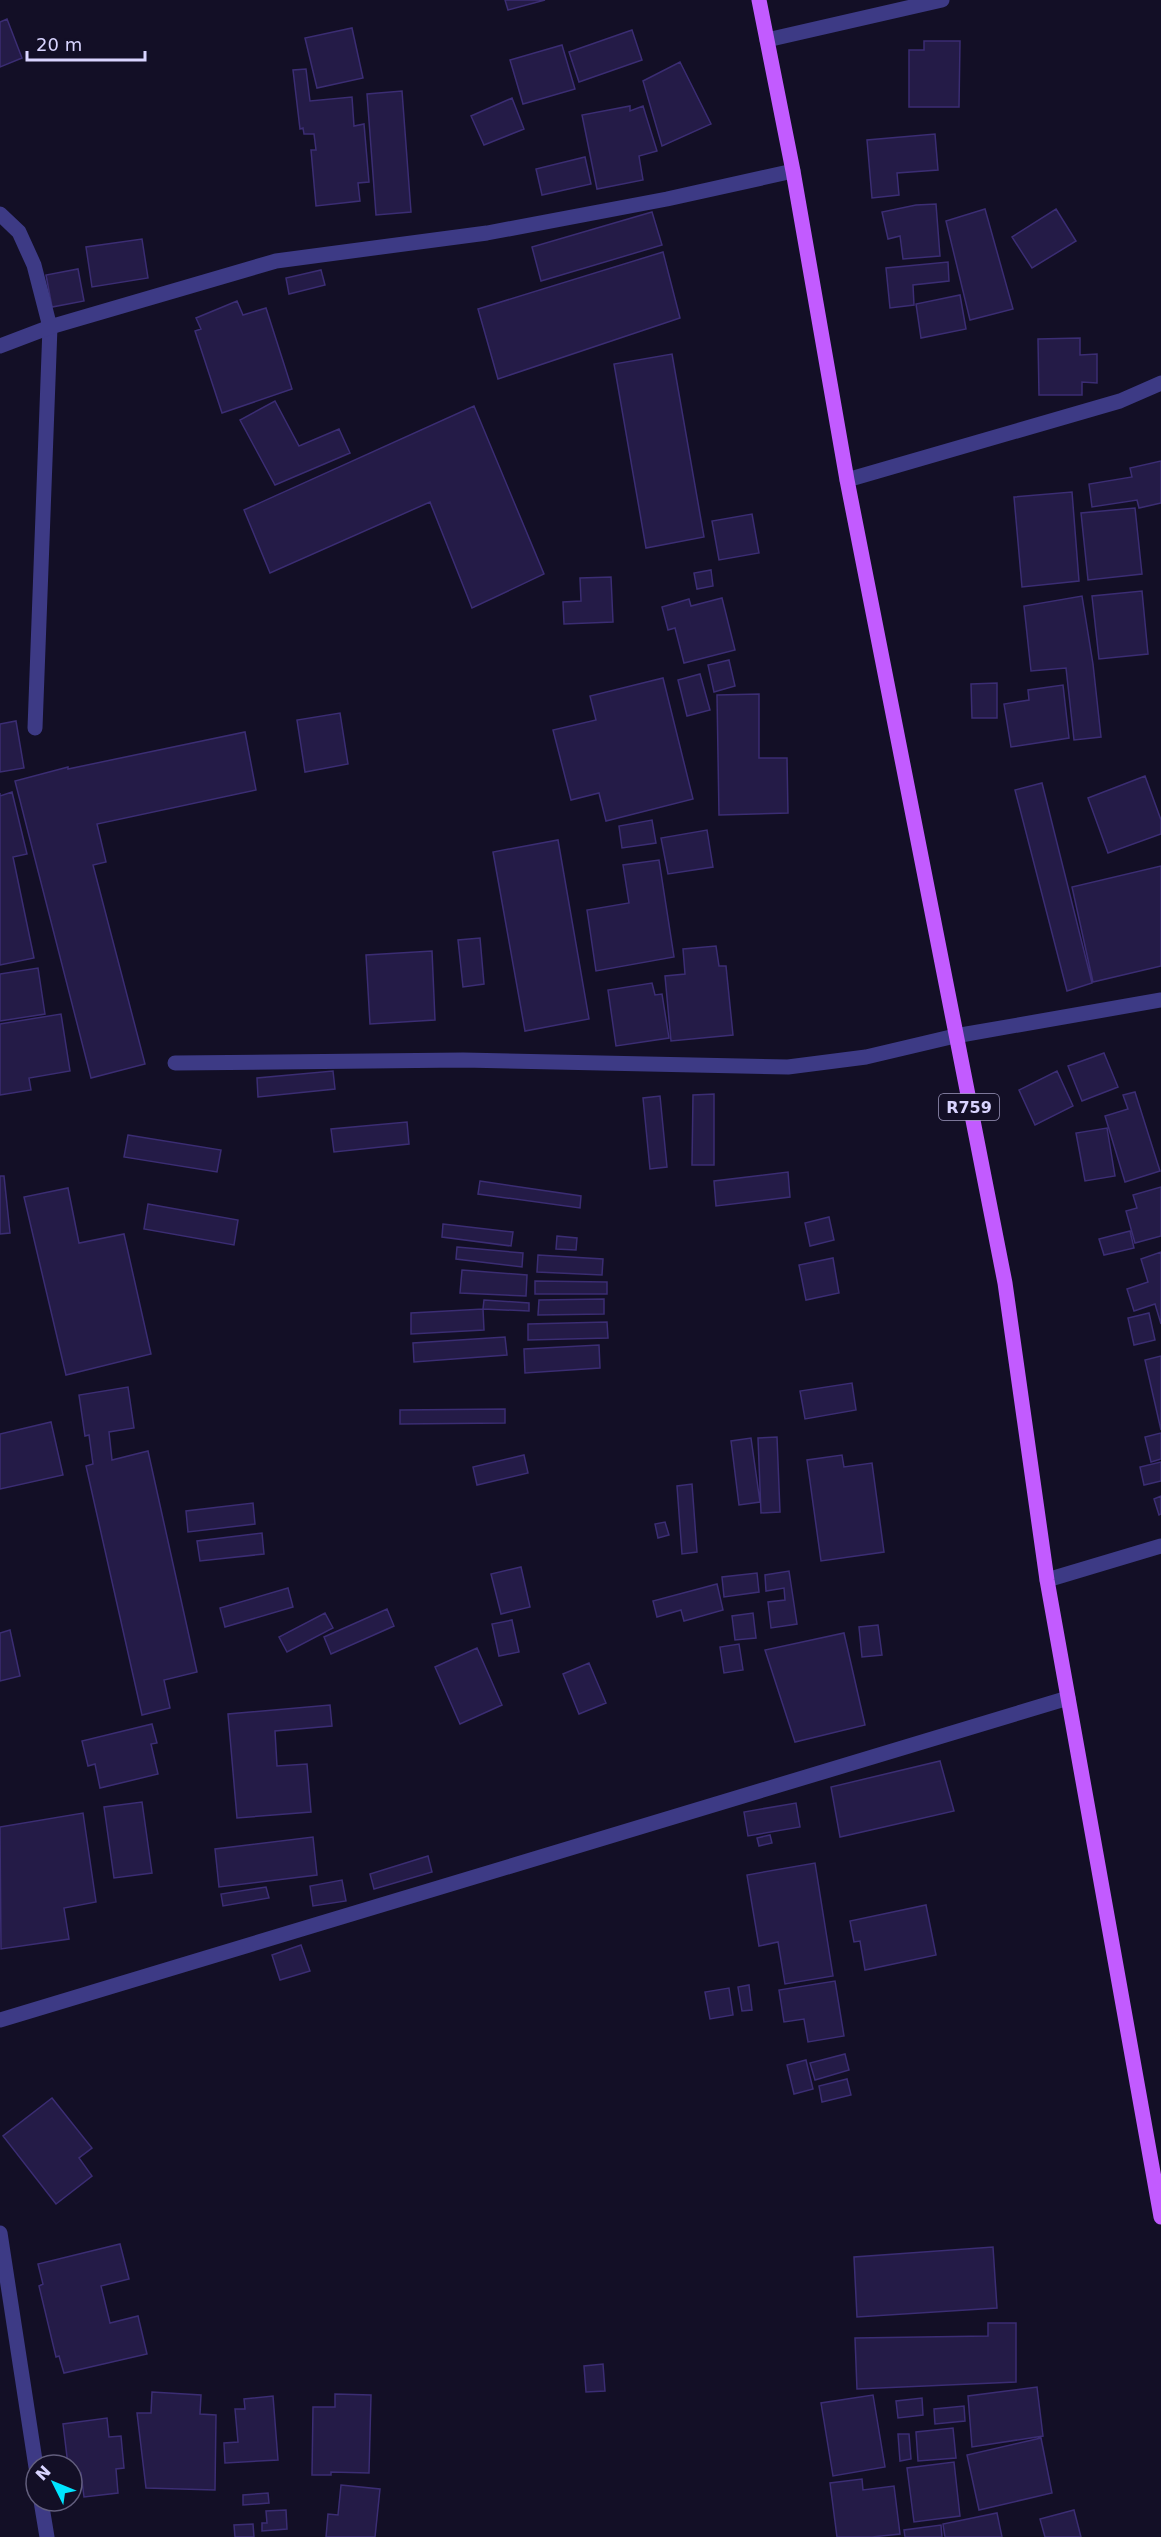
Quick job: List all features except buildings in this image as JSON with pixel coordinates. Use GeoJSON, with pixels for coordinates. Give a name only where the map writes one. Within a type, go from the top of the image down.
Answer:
{"type":"FeatureCollection","features":[{"type":"Feature","properties":{"kind":"main road","name":"R759"},"geometry":{"type":"LineString","coordinates":[[759,0],[793,171],[847,480],[1005,1283],[1047,1580],[1161,2217]]}},
{"type":"Feature","properties":{"kind":"street"},"geometry":{"type":"LineString","coordinates":[[767,40],[942,0]]}},
{"type":"Feature","properties":{"kind":"street"},"geometry":{"type":"LineString","coordinates":[[0,346],[50,327],[276,261],[488,233],[667,199],[793,171]]}},
{"type":"Feature","properties":{"kind":"street"},"geometry":{"type":"LineString","coordinates":[[0,214],[19,232],[34,265],[50,327],[34,728]]}},
{"type":"Feature","properties":{"kind":"street"},"geometry":{"type":"LineString","coordinates":[[847,480],[1120,401],[1161,383]]}},
{"type":"Feature","properties":{"kind":"street"},"geometry":{"type":"LineString","coordinates":[[175,1063],[463,1060],[788,1067],[866,1057],[955,1036],[1161,1000]]}},
{"type":"Feature","properties":{"kind":"street"},"geometry":{"type":"LineString","coordinates":[[1047,1580],[1161,1546]]}},
{"type":"Feature","properties":{"kind":"street"},"geometry":{"type":"LineString","coordinates":[[0,2020],[1068,1698]]}},
{"type":"Feature","properties":{"kind":"street"},"geometry":{"type":"LineString","coordinates":[[0,2234],[2,2265],[33,2453]]}},
{"type":"Feature","properties":{"kind":"street"},"geometry":{"type":"LineString","coordinates":[[43,2513],[47,2537]]}}]}
